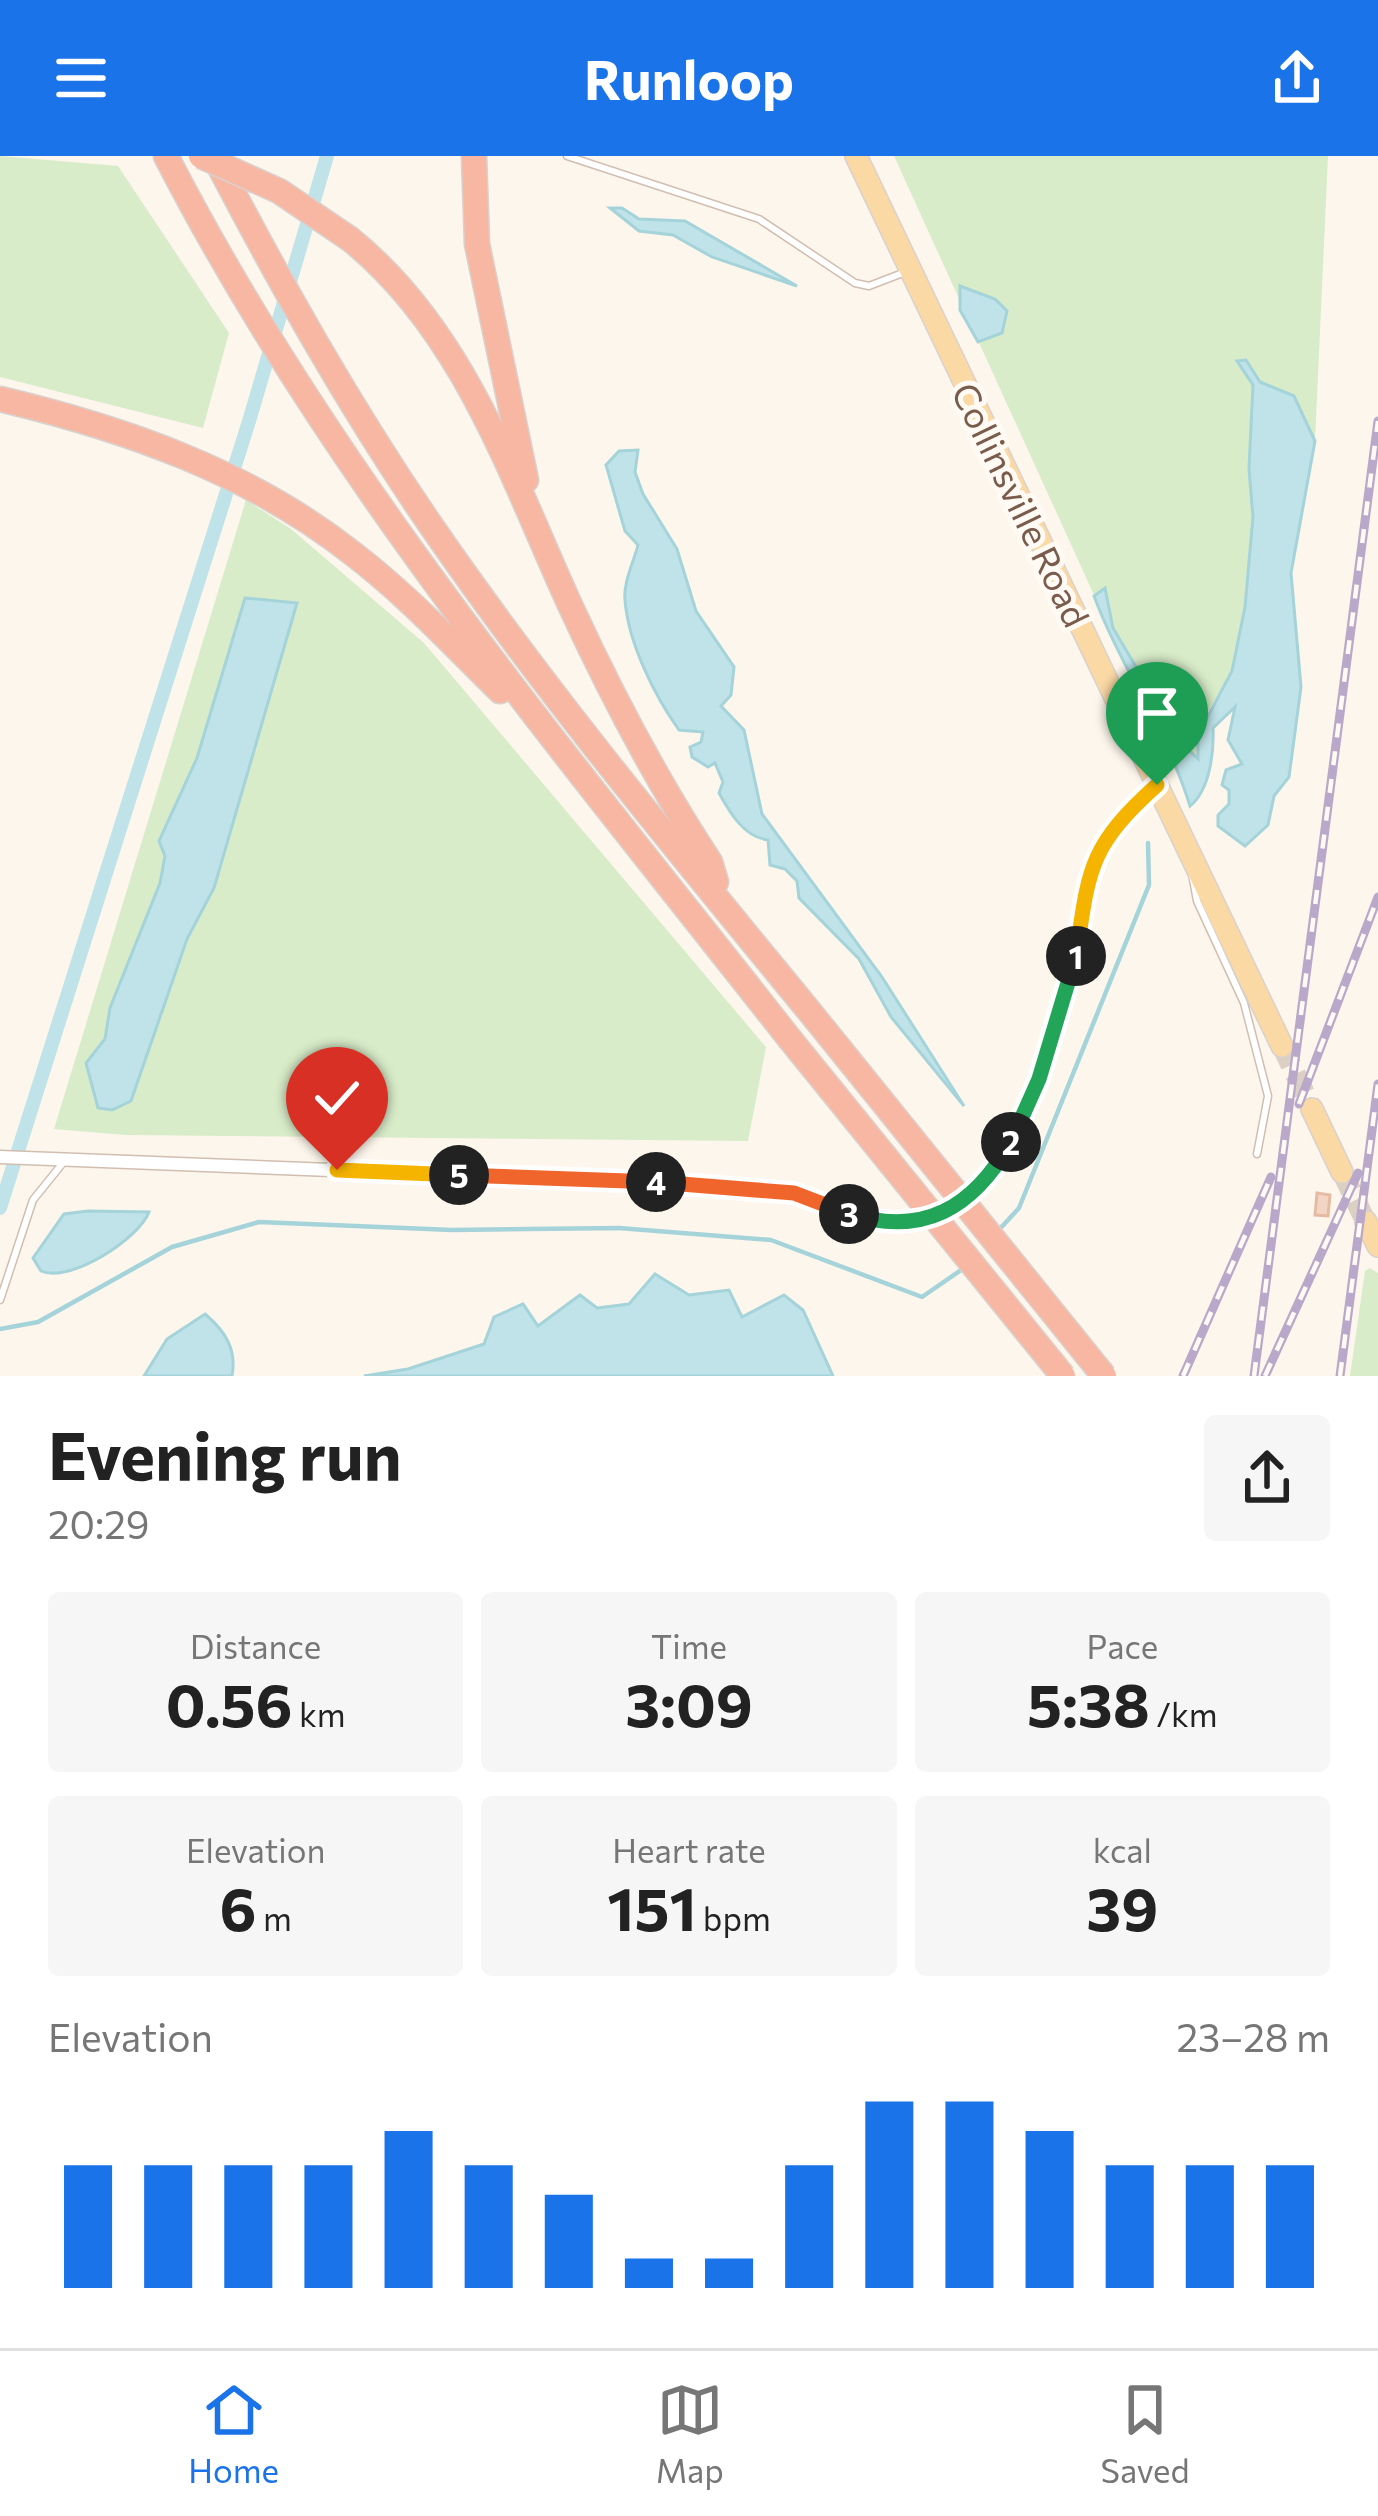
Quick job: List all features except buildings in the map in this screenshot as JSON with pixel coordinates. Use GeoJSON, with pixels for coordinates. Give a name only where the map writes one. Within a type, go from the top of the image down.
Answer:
{"type":"FeatureCollection","features":[{"type":"Feature","properties":{"kind":"highway"},"geometry":{"type":"LineString","coordinates":[[166,156],[248,301],[405,542],[789,1038],[1063,1376]]}},
{"type":"Feature","properties":{"kind":"highway"},"geometry":{"type":"LineString","coordinates":[[201,156],[279,190],[363,249],[444,343],[641,750],[710,862],[718,896]]}},
{"type":"Feature","properties":{"kind":"highway"},"geometry":{"type":"LineString","coordinates":[[214,156],[308,330],[375,441],[470,580],[593,745],[1104,1376]]}},
{"type":"Feature","properties":{"kind":"highway"},"geometry":{"type":"LineString","coordinates":[[474,156],[477,244],[541,540]]}},
{"type":"Feature","properties":{"kind":"highway"},"geometry":{"type":"LineString","coordinates":[[0,399],[100,424],[196,460],[264,495],[354,554],[510,701],[541,721]]}},
{"type":"Feature","properties":{"kind":"main road","name":"Collinsville Road"},"geometry":{"type":"LineString","coordinates":[[856,156],[1282,1046]]}},
{"type":"Feature","properties":{"kind":"main road"},"geometry":{"type":"LineString","coordinates":[[1312,1109],[1342,1172]]}},
{"type":"Feature","properties":{"kind":"main road"},"geometry":{"type":"LineString","coordinates":[[1366,1222],[1378,1246]]}},
{"type":"Feature","properties":{"kind":"street"},"geometry":{"type":"LineString","coordinates":[[0,1157],[742,1186],[794,1193],[884,1224],[911,1223],[943,1212],[975,1191],[1016,1133],[1074,970],[1081,898],[1091,866],[1128,811],[1157,785]]}},
{"type":"Feature","properties":{"kind":"lane"},"geometry":{"type":"LineString","coordinates":[[567,156],[720,202],[773,227],[855,284],[869,286],[910,270]]}},
{"type":"Feature","properties":{"kind":"lane"},"geometry":{"type":"LineString","coordinates":[[1196,866],[1190,879],[1244,1004],[1268,1096],[1257,1154]]}},
{"type":"Feature","properties":{"kind":"lane"},"geometry":{"type":"LineString","coordinates":[[0,1300],[33,1200],[65,1160]]}},
{"type":"Feature","properties":{"kind":"green space"},"geometry":{"type":"Polygon","coordinates":[[[0,156],[118,166],[229,333],[203,428],[0,377],[0,156]]]}},
{"type":"Feature","properties":{"kind":"green space"},"geometry":{"type":"Polygon","coordinates":[[[894,156],[1328,156],[1315,441],[1294,396],[1260,382],[1247,360],[1238,362],[1253,384],[1249,469],[1253,517],[1245,607],[1232,671],[1207,713],[1198,761],[1180,741],[1113,628],[1105,589],[1094,595],[894,156]]]}},
{"type":"Feature","properties":{"kind":"green space"},"geometry":{"type":"Polygon","coordinates":[[[246,500],[291,529],[424,643],[766,1047],[748,1141],[125,1135],[54,1129],[246,500]]]}},
{"type":"Feature","properties":{"kind":"green space"},"geometry":{"type":"Polygon","coordinates":[[[1370,1268],[1378,1273],[1378,1376],[1350,1376],[1365,1271],[1370,1268]]]}},
{"type":"Feature","properties":{"kind":"water"},"geometry":{"type":"Polygon","coordinates":[[[610,208],[622,208],[639,219],[685,221],[797,286],[712,257],[673,235],[639,231],[610,208]]]}},
{"type":"Feature","properties":{"kind":"water"},"geometry":{"type":"Polygon","coordinates":[[[960,286],[995,299],[1007,311],[1002,333],[978,342],[960,310],[960,286]]]}},
{"type":"Feature","properties":{"kind":"water"},"geometry":{"type":"Polygon","coordinates":[[[1246,360],[1260,382],[1294,396],[1315,441],[1291,573],[1301,687],[1289,777],[1274,796],[1268,825],[1245,846],[1218,826],[1218,815],[1229,804],[1229,790],[1222,785],[1226,770],[1242,764],[1228,740],[1235,707],[1213,728],[1206,781],[1190,806],[1094,596],[1105,588],[1113,628],[1180,741],[1198,759],[1198,735],[1232,671],[1245,607],[1253,517],[1249,469],[1253,385],[1237,361],[1246,360]]]}},
{"type":"Feature","properties":{"kind":"water"},"geometry":{"type":"Polygon","coordinates":[[[638,450],[635,472],[643,494],[677,549],[696,611],[734,667],[731,695],[721,706],[744,730],[762,814],[882,977],[964,1106],[891,1017],[859,959],[799,898],[797,881],[785,869],[770,865],[768,840],[752,834],[733,816],[719,793],[723,782],[715,763],[708,767],[692,757],[690,747],[701,742],[703,732],[679,730],[652,685],[631,633],[625,600],[638,545],[625,531],[606,465],[619,451],[638,450]]]}},
{"type":"Feature","properties":{"kind":"water"},"geometry":{"type":"Polygon","coordinates":[[[245,598],[297,603],[214,888],[187,939],[131,1101],[112,1110],[98,1108],[86,1063],[105,1039],[110,1008],[160,883],[165,856],[159,841],[197,758],[245,598]]]}},
{"type":"Feature","properties":{"kind":"water"},"geometry":{"type":"Polygon","coordinates":[[[149,1212],[132,1234],[102,1256],[68,1271],[41,1271],[33,1258],[64,1214],[149,1212]]]}},
{"type":"Feature","properties":{"kind":"water"},"geometry":{"type":"Polygon","coordinates":[[[655,1274],[689,1295],[729,1290],[742,1317],[784,1295],[803,1310],[833,1376],[364,1376],[408,1369],[484,1344],[494,1317],[523,1304],[538,1326],[580,1295],[597,1308],[629,1304],[655,1274]]]}},
{"type":"Feature","properties":{"kind":"water"},"geometry":{"type":"Polygon","coordinates":[[[205,1314],[228,1341],[232,1376],[144,1376],[167,1339],[205,1314]]]}},
{"type":"Feature","properties":{"kind":"waterway"},"geometry":{"type":"LineString","coordinates":[[0,1208],[250,418],[327,156]]}},
{"type":"Feature","properties":{"kind":"waterway"},"geometry":{"type":"LineString","coordinates":[[996,1233],[1019,1208],[1149,885],[1148,843]]}},
{"type":"Feature","properties":{"kind":"waterway"},"geometry":{"type":"LineString","coordinates":[[0,1329],[38,1322],[172,1247],[259,1222],[452,1230],[619,1228],[771,1240],[922,1297],[964,1268]]}},
{"type":"Feature","properties":{"kind":"tunnel"},"geometry":{"type":"LineString","coordinates":[[1282,1046],[1312,1109]]}},
{"type":"Feature","properties":{"kind":"tunnel"},"geometry":{"type":"LineString","coordinates":[[1342,1172],[1366,1222]]}},
{"type":"Feature","properties":{"kind":"railway"},"geometry":{"type":"LineString","coordinates":[[1254,1376],[1378,421]]}},
{"type":"Feature","properties":{"kind":"railway"},"geometry":{"type":"LineString","coordinates":[[1299,1104],[1378,897]]}},
{"type":"Feature","properties":{"kind":"railway"},"geometry":{"type":"LineString","coordinates":[[1340,1376],[1378,1084]]}},
{"type":"Feature","properties":{"kind":"railway"},"geometry":{"type":"LineString","coordinates":[[1265,1376],[1358,1173]]}},
{"type":"Feature","properties":{"kind":"railway"},"geometry":{"type":"LineString","coordinates":[[1183,1376],[1271,1177]]}},
{"type":"Feature","properties":{"kind":"route"},"geometry":{"type":"LineString","coordinates":[[337,1170],[742,1186],[794,1193],[884,1224],[911,1223],[943,1212],[994,1172],[1016,1133],[1074,970],[1081,898],[1091,866],[1128,811],[1157,785]]}}]}
